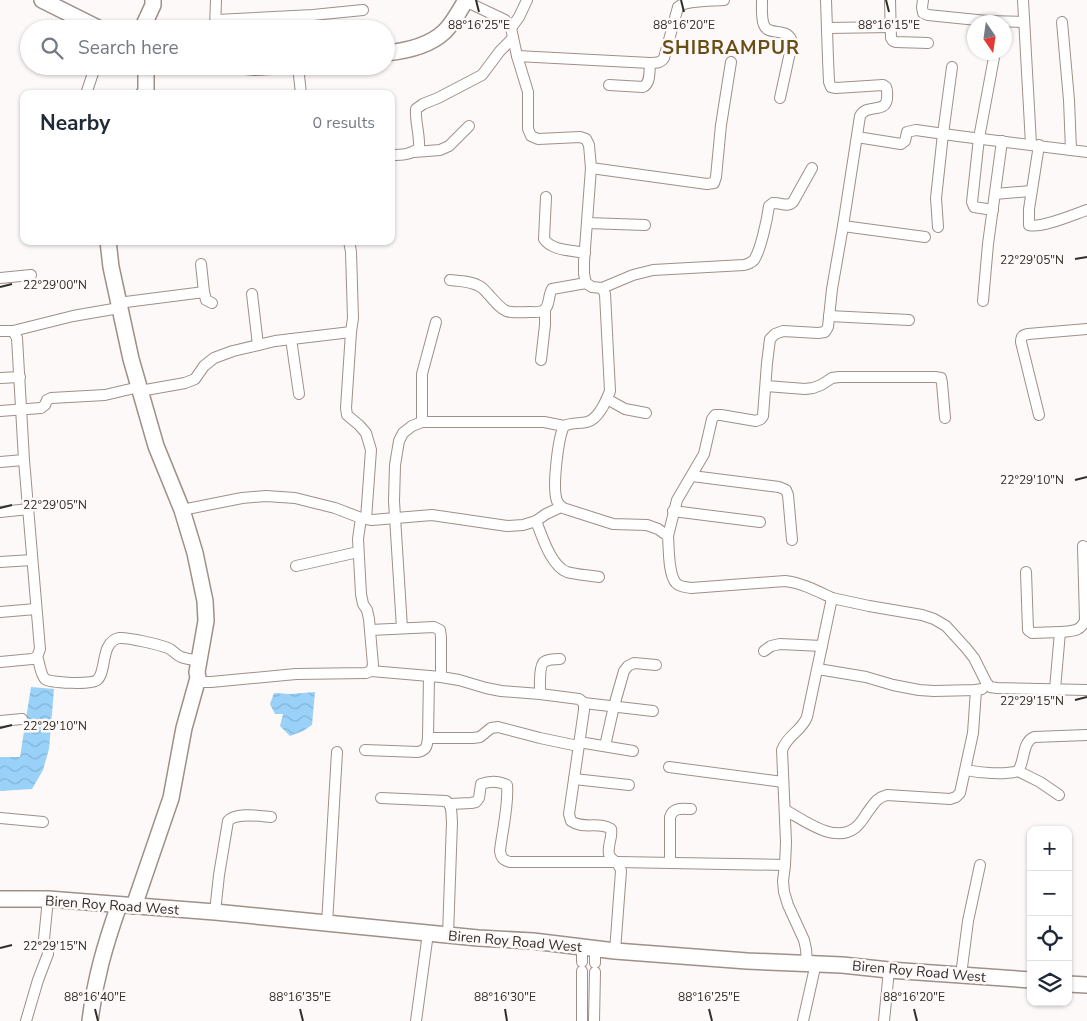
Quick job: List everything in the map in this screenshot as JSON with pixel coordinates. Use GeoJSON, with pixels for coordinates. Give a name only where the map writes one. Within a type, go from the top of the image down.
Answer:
{"type":"FeatureCollection","features":[{"type":"Feature","properties":{"kind":"street"},"geometry":{"type":"LineString","coordinates":[[42,0],[82,20]]}},
{"type":"Feature","properties":{"kind":"street"},"geometry":{"type":"LineString","coordinates":[[146,20],[153,5],[153,0]]}},
{"type":"Feature","properties":{"kind":"street"},"geometry":{"type":"LineString","coordinates":[[215,20],[216,0]]}},
{"type":"Feature","properties":{"kind":"street"},"geometry":{"type":"LineString","coordinates":[[414,152],[419,148],[420,140],[415,117],[416,109],[482,75],[512,33],[527,0]]}},
{"type":"Feature","properties":{"kind":"street"},"geometry":{"type":"LineString","coordinates":[[517,56],[650,64],[662,61],[678,7],[681,3],[687,1],[724,0]]}},
{"type":"Feature","properties":{"kind":"street"},"geometry":{"type":"LineString","coordinates":[[762,0],[764,26],[766,29],[788,35],[792,43],[780,98]]}},
{"type":"Feature","properties":{"kind":"street"},"geometry":{"type":"LineString","coordinates":[[826,0],[829,82],[832,87],[883,85],[888,90],[885,106],[866,109],[860,116],[844,226],[832,289],[828,327],[825,332],[818,333],[783,331],[770,339],[763,416],[761,419],[756,421],[721,415],[715,415],[712,419],[704,454],[677,500],[674,511],[668,536],[671,573],[676,583],[691,588],[786,581],[801,584],[832,598],[922,615],[946,626],[974,658],[990,687]]}},
{"type":"Feature","properties":{"kind":"street"},"geometry":{"type":"LineString","coordinates":[[890,0],[891,38],[893,41],[928,43]]}},
{"type":"Feature","properties":{"kind":"street"},"geometry":{"type":"LineString","coordinates":[[923,0],[923,13],[967,19]]}},
{"type":"Feature","properties":{"kind":"street"},"geometry":{"type":"LineString","coordinates":[[1023,0],[1035,145],[1028,223],[1031,226],[1043,224],[1087,210]]}},
{"type":"Feature","properties":{"kind":"street"},"geometry":{"type":"LineString","coordinates":[[395,52],[417,47],[434,40],[445,31],[466,1],[505,20],[512,33],[528,92],[528,128],[531,136],[538,139],[580,137],[586,139],[589,146],[591,168],[584,274],[586,283]]}},
{"type":"Feature","properties":{"kind":"street"},"geometry":{"type":"LineString","coordinates":[[264,20],[363,10]]}},
{"type":"Feature","properties":{"kind":"street"},"geometry":{"type":"LineString","coordinates":[[1012,22],[1024,22]]}},
{"type":"Feature","properties":{"kind":"street"},"geometry":{"type":"LineString","coordinates":[[1062,22],[1069,100],[1071,150]]}},
{"type":"Feature","properties":{"kind":"street"},"geometry":{"type":"LineString","coordinates":[[827,28],[891,27]]}},
{"type":"Feature","properties":{"kind":"street"},"geometry":{"type":"LineString","coordinates":[[993,210],[976,208],[972,202],[979,138],[994,60]]}},
{"type":"Feature","properties":{"kind":"street"},"geometry":{"type":"LineString","coordinates":[[591,168],[707,184],[714,183],[731,62]]}},
{"type":"Feature","properties":{"kind":"street"},"geometry":{"type":"LineString","coordinates":[[609,85],[643,87],[648,82],[650,64]]}},
{"type":"Feature","properties":{"kind":"street"},"geometry":{"type":"LineString","coordinates":[[938,227],[936,198],[952,67]]}},
{"type":"Feature","properties":{"kind":"street"},"geometry":{"type":"LineString","coordinates":[[87,90],[92,75]]}},
{"type":"Feature","properties":{"kind":"street"},"geometry":{"type":"LineString","coordinates":[[146,75],[146,90]]}},
{"type":"Feature","properties":{"kind":"street"},"geometry":{"type":"LineString","coordinates":[[299,75],[301,90]]}},
{"type":"Feature","properties":{"kind":"street"},"geometry":{"type":"LineString","coordinates":[[395,155],[440,150],[449,146],[470,126]]}},
{"type":"Feature","properties":{"kind":"street"},"geometry":{"type":"LineString","coordinates":[[857,137],[901,144],[905,141],[907,132],[916,130],[1087,152]]}},
{"type":"Feature","properties":{"kind":"street"},"geometry":{"type":"LineString","coordinates":[[983,301],[988,244],[1002,141]]}},
{"type":"Feature","properties":{"kind":"street"},"geometry":{"type":"LineString","coordinates":[[541,360],[545,310],[548,306],[549,294],[552,289],[586,283],[602,288],[647,271],[744,265],[750,263],[754,259],[760,243],[769,206],[776,202],[786,205],[793,202],[812,168]]}},
{"type":"Feature","properties":{"kind":"street"},"geometry":{"type":"LineString","coordinates":[[995,194],[1031,191]]}},
{"type":"Feature","properties":{"kind":"street"},"geometry":{"type":"LineString","coordinates":[[546,197],[544,239],[553,247],[585,253]]}},
{"type":"Feature","properties":{"kind":"street"},"geometry":{"type":"LineString","coordinates":[[587,223],[645,225]]}},
{"type":"Feature","properties":{"kind":"street"},"geometry":{"type":"LineString","coordinates":[[844,226],[925,237]]}},
{"type":"Feature","properties":{"kind":"street"},"geometry":{"type":"LineString","coordinates":[[90,1021],[96,979],[105,944],[126,906],[171,798],[184,728],[198,678],[197,672],[206,621],[205,601],[195,553],[182,510],[156,446],[131,359],[111,267],[108,245]]}},
{"type":"Feature","properties":{"kind":"street"},"geometry":{"type":"LineString","coordinates":[[350,245],[353,318],[346,408],[347,415],[366,434],[371,450],[364,518],[358,539],[360,594],[367,610],[370,630],[373,665],[371,671]]}},
{"type":"Feature","properties":{"kind":"street"},"geometry":{"type":"LineString","coordinates":[[201,264],[206,300],[212,303]]}},
{"type":"Feature","properties":{"kind":"street"},"geometry":{"type":"LineString","coordinates":[[0,278],[31,275]]}},
{"type":"Feature","properties":{"kind":"street"},"geometry":{"type":"LineString","coordinates":[[450,280],[482,287],[502,310],[509,312],[540,312],[545,310]]}},
{"type":"Feature","properties":{"kind":"street"},"geometry":{"type":"LineString","coordinates":[[602,288],[605,294],[610,391],[595,418],[590,421],[570,423],[564,426],[561,432],[556,474],[557,501],[561,507],[613,524],[647,525],[658,529],[668,536]]}},
{"type":"Feature","properties":{"kind":"street"},"geometry":{"type":"LineString","coordinates":[[0,331],[13,331],[119,306],[204,292]]}},
{"type":"Feature","properties":{"kind":"street"},"geometry":{"type":"LineString","coordinates":[[252,294],[258,345]]}},
{"type":"Feature","properties":{"kind":"street"},"geometry":{"type":"LineString","coordinates":[[829,316],[909,320]]}},
{"type":"Feature","properties":{"kind":"street"},"geometry":{"type":"LineString","coordinates":[[422,422],[422,374],[436,322]]}},
{"type":"Feature","properties":{"kind":"street"},"geometry":{"type":"LineString","coordinates":[[1039,415],[1021,338],[1028,334],[1087,328]]}},
{"type":"Feature","properties":{"kind":"street"},"geometry":{"type":"LineString","coordinates":[[13,331],[17,338],[24,460],[40,650],[38,657],[42,674],[52,682],[92,683],[99,680],[107,649],[113,641],[119,638],[157,645],[170,649],[181,656],[200,661]]}},
{"type":"Feature","properties":{"kind":"street"},"geometry":{"type":"LineString","coordinates":[[0,411],[41,408],[51,398],[105,395],[185,383],[195,379],[204,366],[214,358],[233,351],[276,341],[351,332]]}},
{"type":"Feature","properties":{"kind":"street"},"geometry":{"type":"LineString","coordinates":[[291,339],[299,394]]}},
{"type":"Feature","properties":{"kind":"street"},"geometry":{"type":"LineString","coordinates":[[0,378],[20,377]]}},
{"type":"Feature","properties":{"kind":"street"},"geometry":{"type":"LineString","coordinates":[[766,386],[813,388],[832,378],[839,377],[941,378],[944,418]]}},
{"type":"Feature","properties":{"kind":"street"},"geometry":{"type":"LineString","coordinates":[[607,399],[625,408],[646,413]]}},
{"type":"Feature","properties":{"kind":"street"},"geometry":{"type":"LineString","coordinates":[[402,628],[394,500],[395,465],[399,441],[403,433],[412,426],[422,422],[544,422],[564,426]]}},
{"type":"Feature","properties":{"kind":"street"},"geometry":{"type":"LineString","coordinates":[[0,462],[24,460]]}},
{"type":"Feature","properties":{"kind":"street"},"geometry":{"type":"LineString","coordinates":[[692,476],[779,487],[786,490],[792,540]]}},
{"type":"Feature","properties":{"kind":"street"},"geometry":{"type":"LineString","coordinates":[[182,510],[223,501],[266,496],[295,498],[335,508],[364,518],[379,520],[432,515],[507,526],[523,525],[536,521],[561,507]]}},
{"type":"Feature","properties":{"kind":"street"},"geometry":{"type":"LineString","coordinates":[[0,512],[28,509]]}},
{"type":"Feature","properties":{"kind":"street"},"geometry":{"type":"LineString","coordinates":[[674,511],[760,522]]}},
{"type":"Feature","properties":{"kind":"street"},"geometry":{"type":"LineString","coordinates":[[536,521],[556,565],[568,572],[599,577]]}},
{"type":"Feature","properties":{"kind":"street"},"geometry":{"type":"LineString","coordinates":[[1026,572],[1028,630],[1032,633],[1080,629],[1084,626],[1085,620],[1084,546]]}},
{"type":"Feature","properties":{"kind":"street"},"geometry":{"type":"LineString","coordinates":[[296,566],[358,552]]}},
{"type":"Feature","properties":{"kind":"street"},"geometry":{"type":"LineString","coordinates":[[0,562],[32,560]]}},
{"type":"Feature","properties":{"kind":"street"},"geometry":{"type":"LineString","coordinates":[[803,1021],[812,963],[784,892],[785,810],[782,750],[788,738],[800,729],[807,717],[832,598]]}},
{"type":"Feature","properties":{"kind":"street"},"geometry":{"type":"LineString","coordinates":[[0,612],[36,608]]}},
{"type":"Feature","properties":{"kind":"street"},"geometry":{"type":"LineString","coordinates":[[370,630],[434,627],[440,630],[441,677]]}},
{"type":"Feature","properties":{"kind":"street"},"geometry":{"type":"LineString","coordinates":[[1055,689],[1060,632]]}},
{"type":"Feature","properties":{"kind":"street"},"geometry":{"type":"LineString","coordinates":[[764,651],[771,646],[780,644],[822,646]]}},
{"type":"Feature","properties":{"kind":"street"},"geometry":{"type":"LineString","coordinates":[[0,662],[38,657]]}},
{"type":"Feature","properties":{"kind":"street"},"geometry":{"type":"LineString","coordinates":[[540,694],[541,667],[543,663],[546,660],[560,659]]}},
{"type":"Feature","properties":{"kind":"street"},"geometry":{"type":"LineString","coordinates":[[605,746],[624,671],[634,663],[656,665]]}},
{"type":"Feature","properties":{"kind":"street"},"geometry":{"type":"LineString","coordinates":[[818,669],[866,677],[919,690],[976,690],[990,687],[1087,690]]}},
{"type":"Feature","properties":{"kind":"street"},"geometry":{"type":"LineString","coordinates":[[198,678],[203,682],[211,682],[296,674],[366,673],[371,671],[441,677],[501,691],[540,694],[579,700],[584,703],[653,711]]}},
{"type":"Feature","properties":{"kind":"street"},"geometry":{"type":"LineString","coordinates":[[365,750],[418,752],[424,750],[427,746],[428,738],[429,676]]}},
{"type":"Feature","properties":{"kind":"street"},"geometry":{"type":"LineString","coordinates":[[785,810],[830,833],[840,834],[849,832],[857,827],[880,797],[887,795],[956,798],[960,793],[973,733],[976,690]]}},
{"type":"Feature","properties":{"kind":"street"},"geometry":{"type":"LineString","coordinates":[[584,703],[569,814],[571,821],[577,825],[606,826],[611,829],[609,852],[611,858],[620,866],[621,871],[615,951]]}},
{"type":"Feature","properties":{"kind":"street"},"geometry":{"type":"LineString","coordinates":[[0,721],[22,719]]}},
{"type":"Feature","properties":{"kind":"street"},"geometry":{"type":"LineString","coordinates":[[428,738],[480,737],[491,728],[498,727],[540,738],[633,751]]}},
{"type":"Feature","properties":{"kind":"street"},"geometry":{"type":"LineString","coordinates":[[1018,772],[1031,738],[1087,735]]}},
{"type":"Feature","properties":{"kind":"street"},"geometry":{"type":"LineString","coordinates":[[326,924],[337,752]]}},
{"type":"Feature","properties":{"kind":"street"},"geometry":{"type":"LineString","coordinates":[[669,767],[783,782]]}},
{"type":"Feature","properties":{"kind":"street"},"geometry":{"type":"LineString","coordinates":[[966,770],[994,773],[1018,772],[1040,782],[1058,794]]}},
{"type":"Feature","properties":{"kind":"street"},"geometry":{"type":"LineString","coordinates":[[574,779],[629,785]]}},
{"type":"Feature","properties":{"kind":"street"},"geometry":{"type":"LineString","coordinates":[[381,798],[446,801],[450,804],[471,803],[476,802],[479,798],[481,784],[486,782],[507,785],[508,791],[500,851],[501,857],[510,862],[785,864]]}},
{"type":"Feature","properties":{"kind":"street"},"geometry":{"type":"LineString","coordinates":[[448,935],[452,822],[450,804]]}},
{"type":"Feature","properties":{"kind":"street"},"geometry":{"type":"LineString","coordinates":[[670,862],[670,817],[675,809],[691,809]]}},
{"type":"Feature","properties":{"kind":"street"},"geometry":{"type":"LineString","coordinates":[[215,912],[228,821],[231,817],[237,816],[271,816]]}},
{"type":"Feature","properties":{"kind":"street"},"geometry":{"type":"LineString","coordinates":[[0,818],[43,822]]}},
{"type":"Feature","properties":{"kind":"street"},"geometry":{"type":"LineString","coordinates":[[961,975],[968,920],[980,865]]}},
{"type":"Feature","properties":{"kind":"street","name":"Biren Roy Road West"},"geometry":{"type":"LineString","coordinates":[[0,898],[48,899],[215,912],[326,924],[533,942],[589,961],[615,951],[747,961],[812,963],[1027,980]]}},
{"type":"Feature","properties":{"kind":"street"},"geometry":{"type":"LineString","coordinates":[[26,1021],[48,954],[44,938],[48,899]]}},
{"type":"Feature","properties":{"kind":"street"},"geometry":{"type":"LineString","coordinates":[[416,1021],[428,933]]}},
{"type":"Feature","properties":{"kind":"street"},"geometry":{"type":"LineString","coordinates":[[582,1021],[589,961]]}},
{"type":"Feature","properties":{"kind":"street"},"geometry":{"type":"LineString","coordinates":[[589,961],[594,1021]]}},
{"type":"Feature","properties":{"kind":"street"},"geometry":{"type":"LineString","coordinates":[[884,1021],[889,970]]}},
{"type":"Feature","properties":{"kind":"street"},"geometry":{"type":"LineString","coordinates":[[1072,984],[1087,985]]}},
{"type":"Feature","properties":{"kind":"water"},"geometry":{"type":"Polygon","coordinates":[[[31,687],[54,689],[49,749],[43,770],[32,789],[0,791],[0,757],[20,757],[31,687]]]}},
{"type":"Feature","properties":{"kind":"water"},"geometry":{"type":"Polygon","coordinates":[[[315,692],[312,725],[290,736],[280,726],[283,714],[275,714],[270,704],[274,693],[315,692]]]}},
{"type":"Feature","properties":{"kind":"district","name":"SHIBRAMPUR"},"geometry":{"type":"Point","coordinates":[731,47]}}]}
